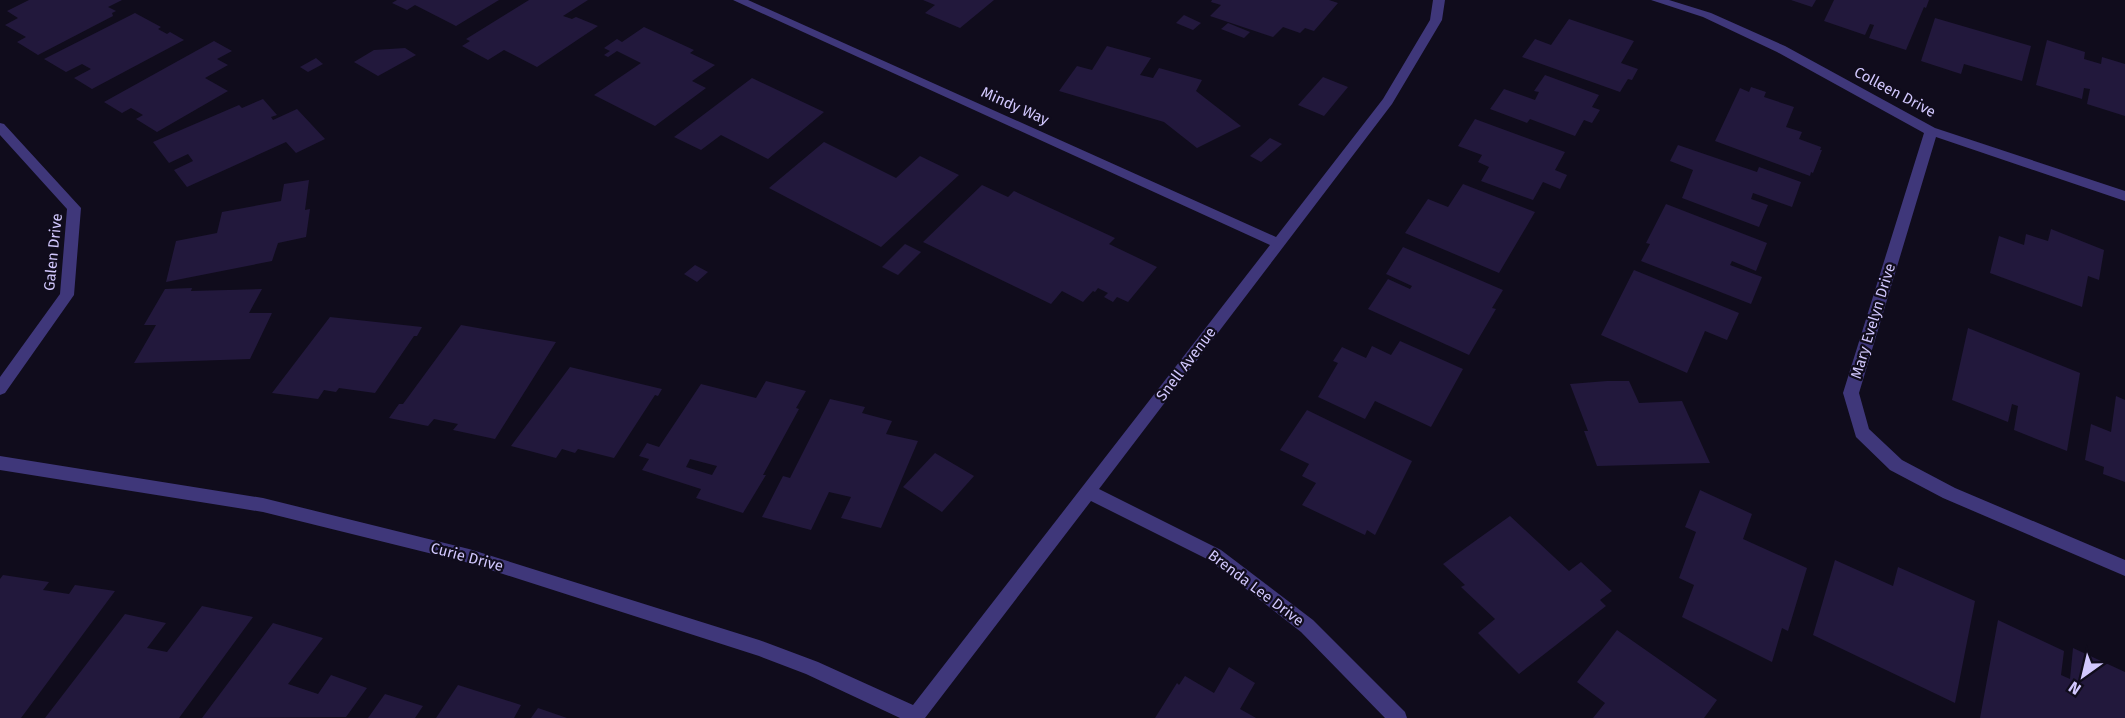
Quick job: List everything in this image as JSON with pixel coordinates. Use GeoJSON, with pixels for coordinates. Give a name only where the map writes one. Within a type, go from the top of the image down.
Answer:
{"type":"FeatureCollection","features":[{"type":"Feature","properties":{"kind":"street","name":"Mindy Way"},"geometry":{"type":"LineString","coordinates":[[739,0],[1278,243]]}},
{"type":"Feature","properties":{"kind":"street","name":"Snell Avenue"},"geometry":{"type":"LineString","coordinates":[[915,717],[1388,101],[1436,20],[1439,0]]}},
{"type":"Feature","properties":{"kind":"street","name":"Colleen Drive"},"geometry":{"type":"LineString","coordinates":[[1657,0],[1707,15],[1781,49],[1931,131],[2125,196]]}},
{"type":"Feature","properties":{"kind":"street","name":"Galen Drive"},"geometry":{"type":"LineString","coordinates":[[0,126],[74,208],[67,295],[0,389]]}},
{"type":"Feature","properties":{"kind":"street","name":"Mary Evelyn Drive"},"geometry":{"type":"LineString","coordinates":[[1931,131],[1851,393],[1862,432],[1896,465],[1949,493],[2125,568]]}},
{"type":"Feature","properties":{"kind":"street","name":"Curie Drive"},"geometry":{"type":"LineString","coordinates":[[0,463],[263,505],[469,556],[759,648],[812,668],[915,717]]}},
{"type":"Feature","properties":{"kind":"street","name":"Brenda Lee Drive"},"geometry":{"type":"LineString","coordinates":[[1089,492],[1215,555],[1307,626],[1398,718]]}},
{"type":"Feature","properties":{"kind":"building"},"geometry":{"type":"Polygon","coordinates":[[[29,0],[122,0],[108,7],[116,11],[112,13],[113,16],[38,55],[17,42],[26,37],[5,25],[18,18],[7,11],[29,0]]]}},
{"type":"Feature","properties":{"kind":"building"},"geometry":{"type":"Polygon","coordinates":[[[397,0],[499,0],[456,26],[415,5],[407,10],[392,3],[397,0]]]}},
{"type":"Feature","properties":{"kind":"building"},"geometry":{"type":"Polygon","coordinates":[[[529,0],[588,0],[563,16],[572,19],[576,17],[598,26],[537,67],[504,50],[488,60],[462,46],[470,41],[466,39],[529,0]]]}},
{"type":"Feature","properties":{"kind":"building"},"geometry":{"type":"Polygon","coordinates":[[[923,0],[994,0],[960,28],[925,13],[935,5],[923,0]]]}},
{"type":"Feature","properties":{"kind":"building"},"geometry":{"type":"Polygon","coordinates":[[[1212,0],[1329,0],[1338,3],[1314,31],[1305,28],[1300,33],[1283,27],[1273,37],[1210,16],[1221,5],[1211,2],[1212,0]]]}},
{"type":"Feature","properties":{"kind":"building"},"geometry":{"type":"Polygon","coordinates":[[[1791,0],[1816,0],[1812,7],[1791,0]]]}},
{"type":"Feature","properties":{"kind":"building"},"geometry":{"type":"Polygon","coordinates":[[[1834,0],[1929,0],[1906,50],[1869,38],[1874,25],[1870,24],[1865,35],[1824,21],[1834,0]]]}},
{"type":"Feature","properties":{"kind":"building"},"geometry":{"type":"Polygon","coordinates":[[[135,13],[161,27],[158,29],[167,34],[170,32],[184,40],[92,89],[74,78],[91,69],[82,64],[66,72],[44,59],[135,13]]]}},
{"type":"Feature","properties":{"kind":"building"},"geometry":{"type":"Polygon","coordinates":[[[1184,15],[1201,23],[1193,30],[1176,23],[1184,15]]]}},
{"type":"Feature","properties":{"kind":"building"},"geometry":{"type":"Polygon","coordinates":[[[1935,18],[2031,46],[2022,81],[1964,64],[1961,74],[1921,61],[1935,18]]]}},
{"type":"Feature","properties":{"kind":"building"},"geometry":{"type":"Polygon","coordinates":[[[1569,19],[1634,41],[1621,63],[1638,69],[1632,80],[1628,79],[1620,92],[1522,57],[1535,39],[1551,45],[1569,19]]]}},
{"type":"Feature","properties":{"kind":"building"},"geometry":{"type":"Polygon","coordinates":[[[1228,23],[1250,32],[1244,38],[1221,29],[1228,23]]]}},
{"type":"Feature","properties":{"kind":"building"},"geometry":{"type":"Polygon","coordinates":[[[644,27],[694,50],[690,53],[715,65],[692,81],[706,88],[655,126],[594,95],[641,63],[617,51],[608,57],[604,55],[610,51],[604,48],[617,39],[622,42],[644,27]]]}},
{"type":"Feature","properties":{"kind":"building"},"geometry":{"type":"Polygon","coordinates":[[[2047,40],[2085,52],[2084,59],[2101,64],[2102,57],[2125,64],[2125,116],[2087,104],[2090,89],[2084,88],[2082,99],[2036,85],[2047,40]]]}},
{"type":"Feature","properties":{"kind":"building"},"geometry":{"type":"Polygon","coordinates":[[[214,41],[232,51],[217,59],[228,65],[205,78],[228,91],[157,132],[136,119],[143,115],[131,108],[122,113],[104,102],[214,41]]]}},
{"type":"Feature","properties":{"kind":"building"},"geometry":{"type":"Polygon","coordinates":[[[1107,46],[1151,58],[1140,75],[1153,78],[1159,68],[1202,80],[1196,91],[1241,126],[1197,148],[1164,122],[1059,91],[1077,66],[1092,70],[1107,46]]]}},
{"type":"Feature","properties":{"kind":"building"},"geometry":{"type":"Polygon","coordinates":[[[405,48],[416,55],[378,76],[354,62],[374,50],[405,48]]]}},
{"type":"Feature","properties":{"kind":"building"},"geometry":{"type":"Polygon","coordinates":[[[316,58],[323,64],[308,72],[300,67],[316,58]]]}},
{"type":"Feature","properties":{"kind":"building"},"geometry":{"type":"Polygon","coordinates":[[[1545,75],[1599,95],[1592,107],[1600,110],[1592,123],[1584,120],[1575,136],[1530,119],[1527,123],[1490,109],[1504,89],[1535,100],[1539,92],[1534,91],[1545,75]]]}},
{"type":"Feature","properties":{"kind":"building"},"geometry":{"type":"Polygon","coordinates":[[[1323,77],[1348,87],[1324,116],[1298,105],[1323,77]]]}},
{"type":"Feature","properties":{"kind":"building"},"geometry":{"type":"Polygon","coordinates":[[[752,78],[824,112],[768,159],[721,135],[701,150],[674,137],[752,78]]]}},
{"type":"Feature","properties":{"kind":"building"},"geometry":{"type":"Polygon","coordinates":[[[1751,87],[1766,92],[1764,97],[1794,107],[1786,127],[1802,132],[1799,139],[1821,147],[1820,150],[1822,150],[1810,176],[1715,141],[1740,88],[1749,92],[1751,87]]]}},
{"type":"Feature","properties":{"kind":"building"},"geometry":{"type":"Polygon","coordinates":[[[263,99],[277,115],[271,117],[273,120],[297,109],[325,139],[296,153],[286,142],[187,187],[174,170],[193,161],[188,154],[169,163],[153,142],[239,105],[242,108],[263,99]]]}},
{"type":"Feature","properties":{"kind":"building"},"geometry":{"type":"Polygon","coordinates":[[[1475,119],[1565,152],[1555,170],[1567,175],[1560,189],[1543,182],[1533,200],[1481,181],[1489,167],[1478,162],[1482,155],[1458,146],[1475,119]]]}},
{"type":"Feature","properties":{"kind":"building"},"geometry":{"type":"Polygon","coordinates":[[[1270,138],[1282,144],[1261,162],[1250,156],[1270,138]]]}},
{"type":"Feature","properties":{"kind":"building"},"geometry":{"type":"Polygon","coordinates":[[[824,142],[896,178],[920,156],[959,175],[881,247],[769,188],[824,142]]]}},
{"type":"Feature","properties":{"kind":"building"},"geometry":{"type":"Polygon","coordinates":[[[1678,145],[1757,172],[1759,167],[1801,182],[1792,207],[1753,193],[1751,199],[1768,205],[1759,227],[1682,198],[1693,170],[1670,161],[1678,145]]]}},
{"type":"Feature","properties":{"kind":"building"},"geometry":{"type":"Polygon","coordinates":[[[309,180],[305,210],[310,209],[306,237],[278,243],[272,261],[166,282],[176,241],[217,233],[222,212],[281,201],[284,184],[309,180]]]}},
{"type":"Feature","properties":{"kind":"building"},"geometry":{"type":"Polygon","coordinates":[[[1463,184],[1535,212],[1499,273],[1405,233],[1428,199],[1448,207],[1463,184]]]}},
{"type":"Feature","properties":{"kind":"building"},"geometry":{"type":"Polygon","coordinates":[[[982,185],[1008,197],[1014,191],[1115,238],[1109,244],[1157,267],[1128,302],[1117,297],[1113,302],[1104,297],[1108,293],[1098,288],[1083,302],[1062,291],[1051,304],[923,242],[982,185]]]}},
{"type":"Feature","properties":{"kind":"building"},"geometry":{"type":"Polygon","coordinates":[[[1666,204],[1767,243],[1756,271],[1732,261],[1730,265],[1762,277],[1751,304],[1641,261],[1650,244],[1646,243],[1666,204]]]}},
{"type":"Feature","properties":{"kind":"building"},"geometry":{"type":"Polygon","coordinates":[[[2051,229],[2104,250],[2099,280],[2088,276],[2082,307],[1990,273],[1999,236],[2024,245],[2026,234],[2048,241],[2051,229]]]}},
{"type":"Feature","properties":{"kind":"building"},"geometry":{"type":"Polygon","coordinates":[[[905,244],[921,252],[898,275],[882,267],[905,244]]]}},
{"type":"Feature","properties":{"kind":"building"},"geometry":{"type":"Polygon","coordinates":[[[1403,247],[1503,290],[1492,308],[1496,309],[1469,355],[1368,309],[1388,279],[1410,289],[1412,286],[1386,274],[1403,247]]]}},
{"type":"Feature","properties":{"kind":"building"},"geometry":{"type":"Polygon","coordinates":[[[695,265],[708,272],[697,282],[684,274],[695,265]]]}},
{"type":"Feature","properties":{"kind":"building"},"geometry":{"type":"Polygon","coordinates":[[[1634,270],[1739,313],[1727,340],[1705,331],[1687,373],[1601,335],[1634,270]]]}},
{"type":"Feature","properties":{"kind":"building"},"geometry":{"type":"Polygon","coordinates":[[[192,288],[191,291],[262,289],[249,313],[272,313],[250,359],[134,363],[156,325],[144,325],[165,289],[192,288]]]}},
{"type":"Feature","properties":{"kind":"building"},"geometry":{"type":"Polygon","coordinates":[[[330,317],[422,327],[375,393],[339,388],[336,392],[324,390],[318,399],[272,393],[330,317]]]}},
{"type":"Feature","properties":{"kind":"building"},"geometry":{"type":"Polygon","coordinates":[[[461,325],[556,342],[495,439],[453,430],[458,424],[434,419],[428,426],[389,418],[399,404],[403,404],[461,325]]]}},
{"type":"Feature","properties":{"kind":"building"},"geometry":{"type":"Polygon","coordinates":[[[1968,328],[2080,373],[2067,451],[2014,430],[2018,406],[2012,404],[2008,422],[1952,400],[1968,328]]]}},
{"type":"Feature","properties":{"kind":"building"},"geometry":{"type":"Polygon","coordinates":[[[1400,341],[1463,369],[1431,427],[1375,401],[1365,419],[1318,397],[1338,363],[1333,361],[1342,347],[1366,358],[1372,346],[1391,355],[1400,341]]]}},
{"type":"Feature","properties":{"kind":"building"},"geometry":{"type":"Polygon","coordinates":[[[570,367],[662,389],[658,396],[655,395],[614,458],[578,449],[575,453],[562,449],[556,458],[511,446],[570,367]]]}},
{"type":"Feature","properties":{"kind":"building"},"geometry":{"type":"Polygon","coordinates":[[[766,381],[806,391],[796,408],[799,409],[763,475],[766,475],[743,513],[696,498],[701,489],[642,470],[649,459],[639,456],[647,443],[659,447],[701,384],[756,398],[766,381]],[[690,459],[686,467],[712,475],[717,466],[690,459]]]}},
{"type":"Feature","properties":{"kind":"building"},"geometry":{"type":"Polygon","coordinates":[[[1629,381],[1639,403],[1682,401],[1710,463],[1597,466],[1584,431],[1588,431],[1570,384],[1629,381]]]}},
{"type":"Feature","properties":{"kind":"building"},"geometry":{"type":"Polygon","coordinates":[[[2116,396],[2125,400],[2125,482],[2103,474],[2104,467],[2085,460],[2091,424],[2111,432],[2116,396]]]}},
{"type":"Feature","properties":{"kind":"building"},"geometry":{"type":"Polygon","coordinates":[[[830,399],[865,407],[862,413],[892,421],[886,434],[918,441],[881,528],[841,518],[851,497],[829,492],[811,530],[762,517],[783,476],[790,478],[830,399]]]}},
{"type":"Feature","properties":{"kind":"building"},"geometry":{"type":"Polygon","coordinates":[[[1307,410],[1412,461],[1375,535],[1367,530],[1365,535],[1302,505],[1316,483],[1302,476],[1309,464],[1280,450],[1307,410]]]}},
{"type":"Feature","properties":{"kind":"building"},"geometry":{"type":"Polygon","coordinates":[[[935,453],[974,476],[942,512],[903,487],[935,453]]]}},
{"type":"Feature","properties":{"kind":"building"},"geometry":{"type":"Polygon","coordinates":[[[1700,490],[1752,514],[1743,539],[1807,568],[1788,631],[1782,628],[1772,662],[1682,617],[1694,585],[1679,578],[1696,532],[1685,527],[1700,490]]]}},
{"type":"Feature","properties":{"kind":"building"},"geometry":{"type":"Polygon","coordinates":[[[1510,516],[1569,571],[1581,562],[1612,591],[1600,600],[1606,606],[1519,674],[1478,633],[1495,619],[1461,587],[1465,585],[1443,564],[1510,516]]]}},
{"type":"Feature","properties":{"kind":"building"},"geometry":{"type":"Polygon","coordinates":[[[1835,560],[1893,586],[1898,567],[1975,601],[1955,703],[1813,635],[1835,560]]]}},
{"type":"Feature","properties":{"kind":"building"},"geometry":{"type":"Polygon","coordinates":[[[3,575],[49,582],[43,590],[69,594],[75,585],[115,591],[21,718],[0,718],[0,579],[3,575]]]}},
{"type":"Feature","properties":{"kind":"building"},"geometry":{"type":"Polygon","coordinates":[[[202,606],[253,617],[179,718],[45,718],[125,614],[166,623],[147,648],[167,652],[202,606]]]}},
{"type":"Feature","properties":{"kind":"building"},"geometry":{"type":"Polygon","coordinates":[[[1998,620],[2064,651],[2061,675],[2070,679],[2073,648],[2125,672],[2125,718],[1980,718],[1998,620]]]}},
{"type":"Feature","properties":{"kind":"building"},"geometry":{"type":"Polygon","coordinates":[[[273,623],[323,638],[288,684],[318,694],[331,675],[367,688],[346,717],[202,718],[273,623]]]}},
{"type":"Feature","properties":{"kind":"building"},"geometry":{"type":"Polygon","coordinates":[[[1617,630],[1717,700],[1704,718],[1593,718],[1605,703],[1577,682],[1617,630]]]}},
{"type":"Feature","properties":{"kind":"building"},"geometry":{"type":"Polygon","coordinates":[[[1229,667],[1255,683],[1240,709],[1256,718],[1155,718],[1177,683],[1179,685],[1185,676],[1214,693],[1229,667]]]}},
{"type":"Feature","properties":{"kind":"building"},"geometry":{"type":"Polygon","coordinates":[[[458,685],[521,705],[514,718],[436,718],[458,685]]]}},
{"type":"Feature","properties":{"kind":"building"},"geometry":{"type":"Polygon","coordinates":[[[385,694],[423,706],[415,718],[368,718],[385,694]]]}},
{"type":"Feature","properties":{"kind":"building"},"geometry":{"type":"Polygon","coordinates":[[[538,708],[567,718],[531,718],[538,708]]]}}]}
